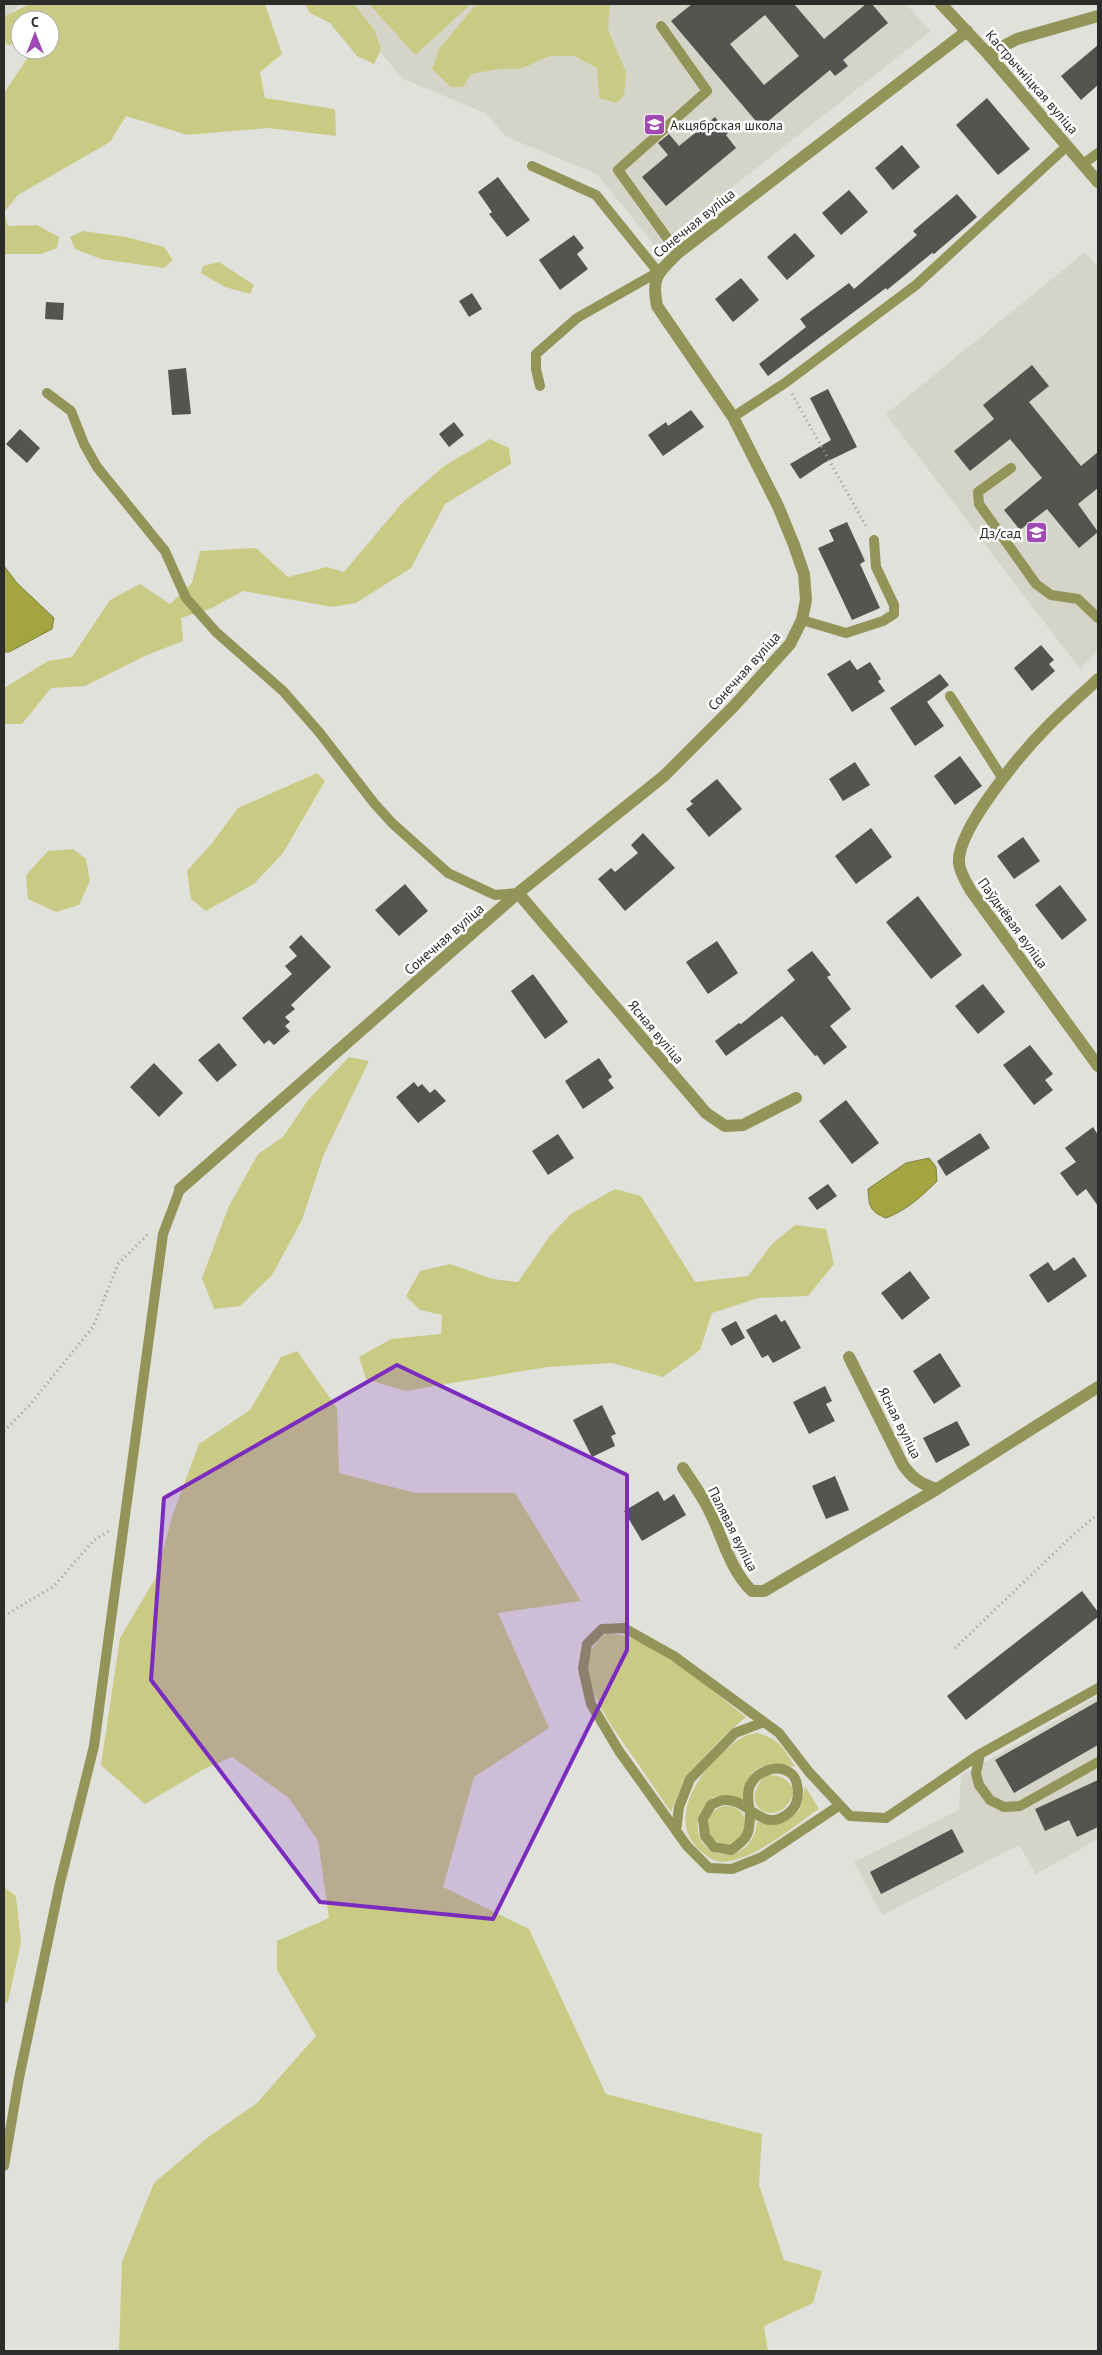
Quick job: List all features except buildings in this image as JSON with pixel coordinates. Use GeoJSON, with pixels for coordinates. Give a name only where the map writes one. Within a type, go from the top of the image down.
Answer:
{"type":"FeatureCollection","features":[{"type":"Feature","properties":{"kind":"street","name":"Кастрычніцкая вуліца"},"geometry":{"type":"LineString","coordinates":[[942,4],[967,30],[1098,182]]}},
{"type":"Feature","properties":{"kind":"street"},"geometry":{"type":"LineString","coordinates":[[988,54],[1017,39],[1098,16]]}},
{"type":"Feature","properties":{"kind":"street","name":"Сонечная вуліца"},"geometry":{"type":"LineString","coordinates":[[180,1189],[518,894],[664,776],[734,706],[790,644],[802,620],[806,600],[804,574],[794,545],[778,506],[733,416],[657,306],[653,287],[658,272],[678,253],[967,30]]}},
{"type":"Feature","properties":{"kind":"street","name":"Паўднёвая вуліца"},"geometry":{"type":"LineString","coordinates":[[1098,679],[1047,727],[1003,779],[966,834],[959,862],[963,878],[1098,1066]]}},
{"type":"Feature","properties":{"kind":"street","name":"Ясная вуліца"},"geometry":{"type":"LineString","coordinates":[[518,894],[706,1114],[725,1126],[743,1125],[796,1098]]}},
{"type":"Feature","properties":{"kind":"street","name":"Ясная вуліца"},"geometry":{"type":"LineString","coordinates":[[850,1357],[903,1465],[913,1478],[922,1485],[937,1489]]}},
{"type":"Feature","properties":{"kind":"street"},"geometry":{"type":"LineString","coordinates":[[937,1489],[1098,1387]]}},
{"type":"Feature","properties":{"kind":"street","name":"Палявая вуліца"},"geometry":{"type":"LineString","coordinates":[[683,1468],[710,1511],[724,1546],[744,1584],[752,1591],[764,1591],[937,1489]]}},
{"type":"Feature","properties":{"kind":"lane"},"geometry":{"type":"LineString","coordinates":[[661,26],[707,91],[618,170],[678,253]]}},
{"type":"Feature","properties":{"kind":"lane"},"geometry":{"type":"LineString","coordinates":[[733,416],[785,383],[916,285],[1067,146]]}},
{"type":"Feature","properties":{"kind":"lane"},"geometry":{"type":"LineString","coordinates":[[1083,164],[1098,153]]}},
{"type":"Feature","properties":{"kind":"lane"},"geometry":{"type":"LineString","coordinates":[[532,166],[596,195],[658,272],[576,318],[536,354],[536,368],[540,386]]}},
{"type":"Feature","properties":{"kind":"lane"},"geometry":{"type":"LineString","coordinates":[[47,393],[71,410],[84,444],[97,467],[165,551],[186,598],[216,632],[283,691],[319,732],[374,803],[392,823],[448,873],[495,895],[518,894]]}},
{"type":"Feature","properties":{"kind":"lane"},"geometry":{"type":"LineString","coordinates":[[1011,468],[978,492],[979,504],[1036,584],[1051,595],[1078,599],[1098,618]]}},
{"type":"Feature","properties":{"kind":"lane"},"geometry":{"type":"LineString","coordinates":[[802,620],[846,633],[883,621],[894,614],[894,605],[876,567],[874,540]]}},
{"type":"Feature","properties":{"kind":"lane"},"geometry":{"type":"LineString","coordinates":[[950,696],[1003,779]]}},
{"type":"Feature","properties":{"kind":"lane"},"geometry":{"type":"LineString","coordinates":[[4,2166],[19,2078],[56,1903],[94,1746],[163,1234],[180,1189]]}},
{"type":"Feature","properties":{"kind":"lane"},"geometry":{"type":"LineString","coordinates":[[840,1805],[762,1857],[732,1869],[709,1868],[687,1846],[676,1831],[619,1751],[591,1704],[583,1669],[587,1644],[602,1629],[624,1628],[674,1656],[779,1733],[809,1772],[840,1805],[850,1816],[886,1818],[980,1754],[1098,1688]]}},
{"type":"Feature","properties":{"kind":"lane"},"geometry":{"type":"LineString","coordinates":[[676,1831],[679,1807],[690,1780],[735,1733],[764,1722]]}},
{"type":"Feature","properties":{"kind":"lane"},"geometry":{"type":"LineString","coordinates":[[980,1754],[976,1773],[979,1786],[990,1800],[1004,1807],[1020,1806],[1098,1762]]}},
{"type":"Feature","properties":{"kind":"lane"},"geometry":{"type":"LineString","coordinates":[[750,1812],[748,1798],[751,1782],[760,1774],[775,1768],[788,1771],[796,1779],[798,1794],[794,1808],[783,1819],[767,1820],[750,1812],[739,1803],[725,1800],[711,1805],[703,1819],[705,1836],[714,1847],[731,1850],[744,1841],[750,1828],[750,1812]]}},
{"type":"Feature","properties":{"kind":"lane"},"geometry":{"type":"LineString","coordinates":[[796,1779],[809,1772]]}},
{"type":"Feature","properties":{"kind":"path"},"geometry":{"type":"LineString","coordinates":[[785,383],[874,540]]}},
{"type":"Feature","properties":{"kind":"path"},"geometry":{"type":"LineString","coordinates":[[4,1431],[28,1407],[93,1328],[118,1264],[151,1231],[163,1234]]}},
{"type":"Feature","properties":{"kind":"path"},"geometry":{"type":"LineString","coordinates":[[955,1648],[1073,1535],[1098,1514]]}},
{"type":"Feature","properties":{"kind":"path"},"geometry":{"type":"LineString","coordinates":[[4,1616],[54,1586],[94,1540],[124,1521]]}},
{"type":"Feature","properties":{"kind":"highlighted area"},"geometry":{"type":"Polygon","coordinates":[[[397,1365],[627,1475],[627,1650],[493,1919],[320,1902],[151,1680],[164,1498],[397,1365]]]}},
{"type":"Feature","properties":{"kind":"shaded area"},"geometry":{"type":"Polygon","coordinates":[[[4,4],[19,4],[14,10],[10,10],[10,15],[4,23],[4,4]]]}},
{"type":"Feature","properties":{"kind":"shaded area","name":"Акцябрская школа"},"geometry":{"type":"Polygon","coordinates":[[[339,4],[906,4],[931,31],[656,247],[597,174],[507,137],[485,113],[403,79],[339,4]]]}},
{"type":"Feature","properties":{"kind":"shaded area","name":"Дз/сад"},"geometry":{"type":"Polygon","coordinates":[[[1085,252],[1098,267],[1098,651],[1080,669],[886,414],[1085,252]]]}},
{"type":"Feature","properties":{"kind":"shaded area"},"geometry":{"type":"Polygon","coordinates":[[[4,566],[17,583],[54,618],[52,629],[9,652],[4,652],[4,566]]]}},
{"type":"Feature","properties":{"kind":"shaded area"},"geometry":{"type":"Polygon","coordinates":[[[929,1158],[936,1167],[937,1181],[907,1207],[894,1215],[886,1218],[873,1210],[870,1204],[868,1189],[906,1163],[929,1158]]]}},
{"type":"Feature","properties":{"kind":"shaded area"},"geometry":{"type":"Polygon","coordinates":[[[1098,1696],[1098,1839],[1036,1874],[1019,1845],[882,1915],[854,1862],[959,1810],[961,1776],[1098,1696]]]}},
{"type":"Feature","properties":{"kind":"green space"},"geometry":{"type":"Polygon","coordinates":[[[30,4],[265,4],[282,54],[260,72],[265,98],[335,109],[336,136],[268,128],[187,135],[126,116],[110,142],[18,195],[4,212],[4,93],[26,60],[60,60],[60,10],[18,10],[30,4]]]}},
{"type":"Feature","properties":{"kind":"green space"},"geometry":{"type":"Polygon","coordinates":[[[305,4],[354,4],[375,31],[381,50],[374,64],[357,56],[330,23],[310,13],[305,4]]]}},
{"type":"Feature","properties":{"kind":"green space"},"geometry":{"type":"Polygon","coordinates":[[[369,4],[471,4],[415,55],[369,4]]]}},
{"type":"Feature","properties":{"kind":"green space"},"geometry":{"type":"Polygon","coordinates":[[[479,4],[610,4],[608,30],[626,72],[624,96],[616,103],[599,98],[597,68],[574,56],[550,56],[520,69],[499,69],[471,74],[463,87],[451,87],[432,69],[439,49],[474,7],[479,4]]]}},
{"type":"Feature","properties":{"kind":"green space"},"geometry":{"type":"Polygon","coordinates":[[[10,14],[10,45],[8,45],[4,41],[5,16],[10,14]]]}},
{"type":"Feature","properties":{"kind":"green space"},"geometry":{"type":"Polygon","coordinates":[[[4,212],[8,226],[37,225],[59,237],[57,248],[41,254],[4,254],[4,212]]]}},
{"type":"Feature","properties":{"kind":"green space"},"geometry":{"type":"Polygon","coordinates":[[[83,231],[126,237],[164,247],[173,260],[164,268],[101,259],[75,249],[70,237],[83,231]]]}},
{"type":"Feature","properties":{"kind":"green space"},"geometry":{"type":"Polygon","coordinates":[[[219,262],[254,285],[250,294],[225,287],[201,273],[203,266],[219,262]]]}},
{"type":"Feature","properties":{"kind":"green space"},"geometry":{"type":"Polygon","coordinates":[[[490,439],[509,448],[511,464],[445,504],[411,568],[356,603],[332,607],[243,591],[212,608],[181,618],[183,641],[147,655],[85,686],[51,688],[22,724],[4,724],[4,688],[48,661],[72,657],[110,600],[140,584],[170,604],[192,583],[200,551],[256,548],[288,577],[327,567],[344,572],[403,502],[444,466],[490,439]]]}},
{"type":"Feature","properties":{"kind":"green space"},"geometry":{"type":"Polygon","coordinates":[[[317,773],[325,781],[283,853],[254,884],[206,911],[191,899],[187,871],[212,843],[238,808],[317,773]]]}},
{"type":"Feature","properties":{"kind":"green space"},"geometry":{"type":"Polygon","coordinates":[[[73,849],[86,859],[90,881],[79,905],[56,912],[28,899],[26,875],[48,851],[73,849]]]}},
{"type":"Feature","properties":{"kind":"green space"},"geometry":{"type":"Polygon","coordinates":[[[349,1057],[369,1061],[324,1154],[302,1220],[272,1275],[240,1306],[214,1309],[202,1278],[228,1208],[258,1154],[283,1137],[308,1100],[349,1057]]]}},
{"type":"Feature","properties":{"kind":"green space"},"geometry":{"type":"Polygon","coordinates":[[[615,1189],[641,1196],[695,1282],[748,1276],[772,1244],[795,1225],[826,1229],[834,1264],[808,1296],[758,1298],[712,1313],[700,1350],[663,1377],[612,1363],[547,1367],[405,1391],[366,1379],[359,1357],[391,1339],[441,1334],[442,1315],[420,1310],[406,1296],[420,1271],[450,1264],[493,1279],[518,1282],[549,1237],[571,1214],[615,1189]]]}},
{"type":"Feature","properties":{"kind":"green space"},"geometry":{"type":"Polygon","coordinates":[[[297,1351],[337,1408],[339,1473],[415,1493],[515,1493],[581,1601],[498,1613],[549,1728],[474,1777],[443,1887],[529,1929],[606,2094],[762,2134],[759,2185],[784,2260],[822,2271],[813,2303],[764,2326],[768,2351],[119,2351],[122,2262],[154,2183],[207,2138],[257,2103],[316,2036],[277,1970],[277,1941],[329,1918],[318,1841],[289,1798],[232,1757],[204,1769],[145,1804],[101,1765],[120,1638],[155,1579],[173,1514],[199,1444],[250,1410],[281,1357],[297,1351]]]}},
{"type":"Feature","properties":{"kind":"green space"},"geometry":{"type":"Polygon","coordinates":[[[608,1633],[625,1636],[662,1654],[699,1679],[746,1717],[725,1735],[686,1776],[671,1812],[613,1727],[594,1693],[589,1676],[589,1660],[594,1645],[608,1633]]]}},
{"type":"Feature","properties":{"kind":"green space"},"geometry":{"type":"Polygon","coordinates":[[[757,1733],[776,1741],[795,1767],[775,1764],[758,1768],[747,1780],[744,1801],[730,1796],[713,1797],[702,1811],[698,1820],[699,1834],[704,1844],[713,1851],[723,1854],[735,1853],[745,1848],[753,1837],[757,1822],[775,1824],[790,1818],[800,1810],[805,1786],[819,1809],[766,1846],[731,1861],[716,1861],[703,1853],[692,1841],[686,1827],[686,1813],[690,1798],[706,1770],[717,1758],[739,1739],[746,1735],[757,1733]]]}},
{"type":"Feature","properties":{"kind":"green space"},"geometry":{"type":"Polygon","coordinates":[[[766,1775],[782,1778],[794,1790],[789,1803],[781,1811],[772,1813],[764,1811],[757,1806],[755,1798],[757,1787],[766,1775]]]}},
{"type":"Feature","properties":{"kind":"green space"},"geometry":{"type":"Polygon","coordinates":[[[727,1806],[734,1807],[740,1812],[745,1818],[745,1832],[740,1838],[734,1843],[727,1844],[720,1843],[714,1838],[709,1832],[708,1825],[709,1818],[714,1812],[720,1807],[727,1806]]]}},
{"type":"Feature","properties":{"kind":"green space"},"geometry":{"type":"Polygon","coordinates":[[[4,1887],[16,1896],[21,1942],[8,2002],[4,2004],[4,1887]]]}},
{"type":"Feature","properties":{"kind":"place","name":"Акцябрская школа"},"geometry":{"type":"Point","coordinates":[654,125]}},
{"type":"Feature","properties":{"kind":"place","name":"Дз/сад"},"geometry":{"type":"Point","coordinates":[1037,533]}}]}
